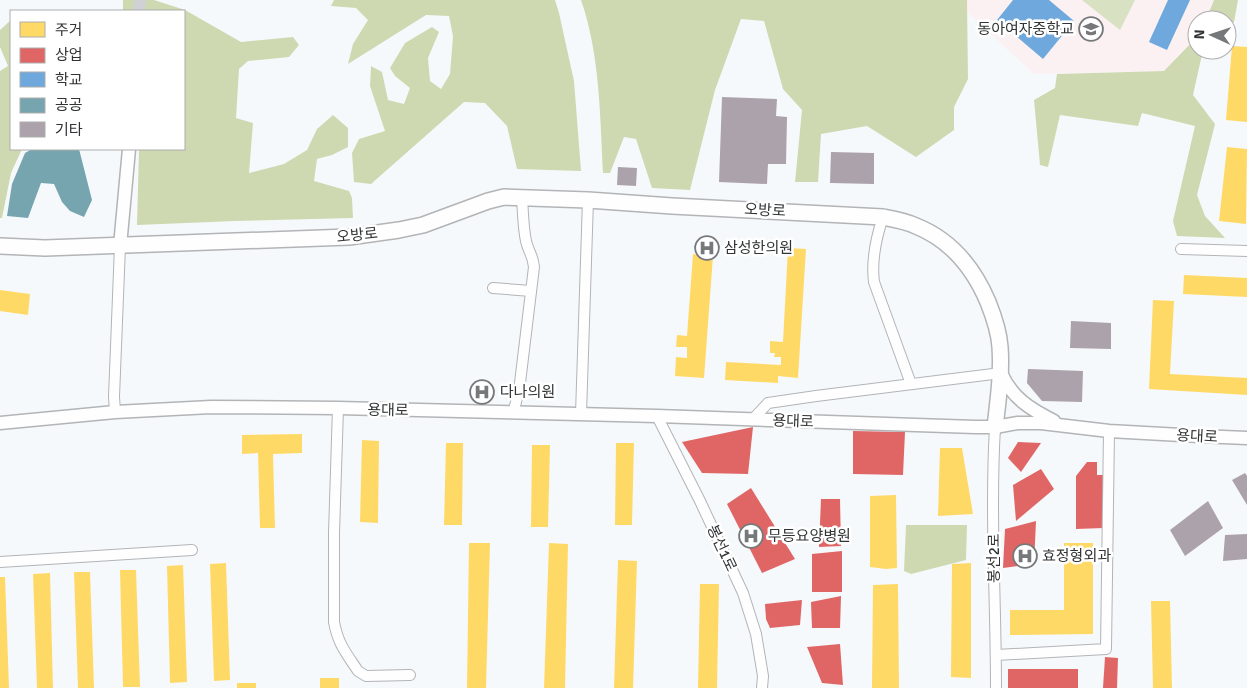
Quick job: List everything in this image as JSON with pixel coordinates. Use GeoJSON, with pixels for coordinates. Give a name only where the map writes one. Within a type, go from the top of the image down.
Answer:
{"type":"FeatureCollection","features":[{"type":"Feature","properties":{"kind":"main road","name":"오방로"},"geometry":{"type":"LineString","coordinates":[[0,246],[45,248],[349,237],[399,230],[423,224],[504,197],[883,217],[917,226],[943,241],[958,254],[978,281],[995,319],[1000,347],[1000,373],[995,427]]}},
{"type":"Feature","properties":{"kind":"street"},"geometry":{"type":"LineString","coordinates":[[115,412],[120,246],[129,150]]}},
{"type":"Feature","properties":{"kind":"street"},"geometry":{"type":"LineString","coordinates":[[513,413],[519,391],[534,267],[534,259],[525,240],[522,197]]}},
{"type":"Feature","properties":{"kind":"street"},"geometry":{"type":"LineString","coordinates":[[581,414],[588,200]]}},
{"type":"Feature","properties":{"kind":"street"},"geometry":{"type":"LineString","coordinates":[[883,217],[875,244],[874,282],[911,384]]}},
{"type":"Feature","properties":{"kind":"street"},"geometry":{"type":"LineString","coordinates":[[1180,249],[1247,251]]}},
{"type":"Feature","properties":{"kind":"street"},"geometry":{"type":"LineString","coordinates":[[493,288],[531,292]]}},
{"type":"Feature","properties":{"kind":"street"},"geometry":{"type":"LineString","coordinates":[[753,419],[768,403],[1000,373],[1005,383],[1023,403],[1061,425]]}},
{"type":"Feature","properties":{"kind":"street","name":"용대로"},"geometry":{"type":"LineString","coordinates":[[0,423],[115,412],[211,407],[338,408],[995,427],[1018,423],[1041,423],[1109,431],[1247,438]]}},
{"type":"Feature","properties":{"kind":"street"},"geometry":{"type":"LineString","coordinates":[[338,408],[334,533],[334,622],[336,635],[341,646],[362,674],[366,676],[410,675]]}},
{"type":"Feature","properties":{"kind":"street","name":"봉선1로"},"geometry":{"type":"LineString","coordinates":[[657,416],[717,535],[743,593],[756,634],[763,676],[762,688]]}},
{"type":"Feature","properties":{"kind":"street","name":"봉선2로"},"geometry":{"type":"LineString","coordinates":[[995,427],[993,579],[996,688]]}},
{"type":"Feature","properties":{"kind":"street"},"geometry":{"type":"LineString","coordinates":[[996,655],[1106,649],[1109,431]]}},
{"type":"Feature","properties":{"kind":"street"},"geometry":{"type":"LineString","coordinates":[[0,562],[192,550]]}},
{"type":"Feature","properties":{"kind":"shaded area","name":"동아여자중학교"},"geometry":{"type":"Polygon","coordinates":[[[967,0],[1214,0],[1210,10],[1187,10],[1187,47],[1164,71],[1034,74],[967,12],[967,0]]]}},
{"type":"Feature","properties":{"kind":"green space"},"geometry":{"type":"Polygon","coordinates":[[[123,0],[154,0],[185,10],[123,10],[123,0]]]}},
{"type":"Feature","properties":{"kind":"green space"},"geometry":{"type":"Polygon","coordinates":[[[334,0],[555,0],[574,81],[581,171],[517,169],[507,126],[485,103],[464,102],[371,184],[354,182],[352,153],[359,139],[385,131],[370,86],[371,66],[382,72],[388,100],[404,104],[410,88],[395,76],[390,68],[405,43],[432,27],[439,32],[428,58],[430,81],[441,89],[450,74],[453,36],[449,16],[426,15],[348,64],[353,44],[368,20],[356,8],[331,6],[334,0]]]}},
{"type":"Feature","properties":{"kind":"green space"},"geometry":{"type":"Polygon","coordinates":[[[581,0],[967,0],[968,79],[954,107],[954,130],[916,157],[867,126],[821,134],[818,182],[795,182],[802,110],[783,89],[764,21],[741,19],[715,90],[690,190],[652,188],[636,139],[624,137],[610,173],[603,173],[596,64],[581,0]]]}},
{"type":"Feature","properties":{"kind":"green space"},"geometry":{"type":"Polygon","coordinates":[[[1082,0],[1135,0],[1120,30],[1082,0]]]}},
{"type":"Feature","properties":{"kind":"green space"},"geometry":{"type":"Polygon","coordinates":[[[1214,0],[1238,0],[1236,10],[1210,10],[1214,0]]]}},
{"type":"Feature","properties":{"kind":"green space"},"geometry":{"type":"Polygon","coordinates":[[[185,10],[241,42],[293,37],[299,45],[289,57],[248,61],[239,69],[236,118],[253,123],[249,173],[284,164],[307,150],[317,129],[333,115],[348,128],[348,147],[332,155],[317,159],[314,181],[349,191],[352,198],[353,218],[137,225],[139,150],[185,150],[185,10]]]}},
{"type":"Feature","properties":{"kind":"green space"},"geometry":{"type":"Polygon","coordinates":[[[10,21],[10,150],[22,150],[11,173],[2,218],[0,218],[0,71],[8,66],[0,47],[0,30],[10,21]]]}},
{"type":"Feature","properties":{"kind":"green space"},"geometry":{"type":"Polygon","coordinates":[[[1187,47],[1187,60],[1201,60],[1193,95],[1215,124],[1197,195],[1205,216],[1225,238],[1177,236],[1173,221],[1195,126],[1142,113],[1138,126],[1060,115],[1048,167],[1040,165],[1034,100],[1055,88],[1057,74],[1164,71],[1187,47]]]}},
{"type":"Feature","properties":{"kind":"green space"},"geometry":{"type":"Polygon","coordinates":[[[906,525],[967,525],[966,560],[911,574],[904,571],[906,525]]]}},
{"type":"Feature","properties":{"kind":"building: 주거"},"geometry":{"type":"Polygon","coordinates":[[[1237,46],[1247,47],[1247,122],[1226,120],[1231,60],[1237,60],[1237,46]]]}},
{"type":"Feature","properties":{"kind":"building: 주거"},"geometry":{"type":"Polygon","coordinates":[[[1227,147],[1247,149],[1246,224],[1219,221],[1227,147]]]}},
{"type":"Feature","properties":{"kind":"building: 주거"},"geometry":{"type":"Polygon","coordinates":[[[788,248],[806,249],[798,378],[778,376],[778,383],[725,380],[726,362],[781,365],[781,357],[774,357],[775,353],[770,353],[770,341],[783,342],[788,248]]]}},
{"type":"Feature","properties":{"kind":"building: 주거"},"geometry":{"type":"Polygon","coordinates":[[[693,254],[713,256],[704,378],[675,376],[676,357],[687,358],[687,347],[676,347],[677,335],[687,336],[693,254]]]}},
{"type":"Feature","properties":{"kind":"building: 주거"},"geometry":{"type":"Polygon","coordinates":[[[1184,275],[1247,278],[1247,297],[1183,294],[1184,275]]]}},
{"type":"Feature","properties":{"kind":"building: 주거"},"geometry":{"type":"Polygon","coordinates":[[[0,290],[30,294],[28,315],[0,311],[0,290]]]}},
{"type":"Feature","properties":{"kind":"building: 주거"},"geometry":{"type":"Polygon","coordinates":[[[1153,300],[1174,301],[1170,374],[1247,378],[1247,395],[1149,389],[1153,300]]]}},
{"type":"Feature","properties":{"kind":"building: 주거"},"geometry":{"type":"Polygon","coordinates":[[[302,434],[302,453],[273,454],[275,528],[260,528],[258,453],[242,454],[242,435],[302,434]]]}},
{"type":"Feature","properties":{"kind":"building: 주거"},"geometry":{"type":"Polygon","coordinates":[[[362,440],[379,441],[378,523],[360,522],[362,440]]]}},
{"type":"Feature","properties":{"kind":"building: 주거"},"geometry":{"type":"Polygon","coordinates":[[[446,443],[463,443],[462,525],[444,525],[446,443]]]}},
{"type":"Feature","properties":{"kind":"building: 주거"},"geometry":{"type":"Polygon","coordinates":[[[616,443],[634,443],[632,525],[615,525],[616,443]]]}},
{"type":"Feature","properties":{"kind":"building: 주거"},"geometry":{"type":"Polygon","coordinates":[[[532,445],[550,445],[548,527],[531,527],[532,445]]]}},
{"type":"Feature","properties":{"kind":"building: 주거"},"geometry":{"type":"Polygon","coordinates":[[[940,448],[962,448],[973,514],[938,516],[940,448]]]}},
{"type":"Feature","properties":{"kind":"building: 주거"},"geometry":{"type":"Polygon","coordinates":[[[896,495],[897,568],[870,567],[870,496],[896,495]]]}},
{"type":"Feature","properties":{"kind":"building: 주거"},"geometry":{"type":"Polygon","coordinates":[[[469,543],[490,543],[486,688],[467,688],[469,543]]]}},
{"type":"Feature","properties":{"kind":"building: 주거"},"geometry":{"type":"Polygon","coordinates":[[[549,543],[568,544],[565,688],[544,688],[549,543]]]}},
{"type":"Feature","properties":{"kind":"building: 주거"},"geometry":{"type":"Polygon","coordinates":[[[1064,543],[1093,543],[1093,634],[1010,635],[1010,610],[1064,610],[1064,543]]]}},
{"type":"Feature","properties":{"kind":"building: 주거"},"geometry":{"type":"Polygon","coordinates":[[[618,560],[637,561],[633,688],[614,688],[618,560]]]}},
{"type":"Feature","properties":{"kind":"building: 주거"},"geometry":{"type":"Polygon","coordinates":[[[226,563],[230,680],[214,681],[210,564],[226,563]]]}},
{"type":"Feature","properties":{"kind":"building: 주거"},"geometry":{"type":"Polygon","coordinates":[[[971,563],[971,678],[951,677],[952,564],[971,563]]]}},
{"type":"Feature","properties":{"kind":"building: 주거"},"geometry":{"type":"Polygon","coordinates":[[[183,565],[187,682],[170,683],[167,566],[183,565]]]}},
{"type":"Feature","properties":{"kind":"building: 주거"},"geometry":{"type":"Polygon","coordinates":[[[120,570],[136,570],[140,687],[123,687],[120,570]]]}},
{"type":"Feature","properties":{"kind":"building: 주거"},"geometry":{"type":"Polygon","coordinates":[[[74,572],[90,572],[94,688],[78,688],[74,572]]]}},
{"type":"Feature","properties":{"kind":"building: 주거"},"geometry":{"type":"Polygon","coordinates":[[[50,573],[53,688],[37,688],[33,574],[50,573]]]}},
{"type":"Feature","properties":{"kind":"building: 주거"},"geometry":{"type":"Polygon","coordinates":[[[0,577],[5,577],[9,688],[0,688],[0,577]]]}},
{"type":"Feature","properties":{"kind":"building: 주거"},"geometry":{"type":"Polygon","coordinates":[[[700,584],[719,584],[717,688],[698,688],[700,584]]]}},
{"type":"Feature","properties":{"kind":"building: 주거"},"geometry":{"type":"Polygon","coordinates":[[[898,584],[899,688],[872,688],[873,585],[898,584]]]}},
{"type":"Feature","properties":{"kind":"building: 주거"},"geometry":{"type":"Polygon","coordinates":[[[1151,601],[1170,601],[1172,688],[1153,688],[1151,601]]]}},
{"type":"Feature","properties":{"kind":"building: 주거"},"geometry":{"type":"Polygon","coordinates":[[[320,678],[339,678],[339,688],[320,688],[320,678]]]}},
{"type":"Feature","properties":{"kind":"building: 주거"},"geometry":{"type":"Polygon","coordinates":[[[237,683],[256,683],[256,688],[237,688],[237,683]]]}},
{"type":"Feature","properties":{"kind":"building: 상업"},"geometry":{"type":"Polygon","coordinates":[[[753,427],[748,474],[702,473],[682,442],[753,427]]]}},
{"type":"Feature","properties":{"kind":"building: 상업"},"geometry":{"type":"Polygon","coordinates":[[[853,431],[905,432],[903,475],[853,474],[853,431]]]}},
{"type":"Feature","properties":{"kind":"building: 상업"},"geometry":{"type":"Polygon","coordinates":[[[1018,442],[1041,443],[1021,472],[1008,458],[1018,442]]]}},
{"type":"Feature","properties":{"kind":"building: 상업"},"geometry":{"type":"Polygon","coordinates":[[[1087,462],[1097,462],[1097,475],[1103,475],[1104,528],[1076,529],[1076,476],[1087,462]]]}},
{"type":"Feature","properties":{"kind":"building: 상업"},"geometry":{"type":"Polygon","coordinates":[[[1041,469],[1054,489],[1016,521],[1013,485],[1041,469]]]}},
{"type":"Feature","properties":{"kind":"building: 상업"},"geometry":{"type":"Polygon","coordinates":[[[751,488],[795,559],[762,573],[727,504],[751,488]]]}},
{"type":"Feature","properties":{"kind":"building: 상업"},"geometry":{"type":"Polygon","coordinates":[[[821,499],[840,499],[841,546],[819,547],[821,499]]]}},
{"type":"Feature","properties":{"kind":"building: 상업"},"geometry":{"type":"Polygon","coordinates":[[[1036,521],[1034,564],[1003,568],[1005,529],[1036,521]]]}},
{"type":"Feature","properties":{"kind":"building: 상업"},"geometry":{"type":"Polygon","coordinates":[[[842,551],[842,592],[812,592],[812,554],[842,551]]]}},
{"type":"Feature","properties":{"kind":"building: 상업"},"geometry":{"type":"Polygon","coordinates":[[[841,596],[840,628],[812,628],[811,602],[841,596]]]}},
{"type":"Feature","properties":{"kind":"building: 상업"},"geometry":{"type":"Polygon","coordinates":[[[802,600],[800,625],[770,628],[766,619],[765,604],[802,600]]]}},
{"type":"Feature","properties":{"kind":"building: 상업"},"geometry":{"type":"Polygon","coordinates":[[[840,644],[843,685],[822,683],[807,647],[840,644]]]}},
{"type":"Feature","properties":{"kind":"building: 상업"},"geometry":{"type":"Polygon","coordinates":[[[1105,657],[1118,658],[1117,688],[1103,688],[1105,657]]]}},
{"type":"Feature","properties":{"kind":"building: 상업"},"geometry":{"type":"Polygon","coordinates":[[[1008,669],[1078,669],[1078,688],[1008,688],[1008,669]]]}},
{"type":"Feature","properties":{"kind":"building: 학교"},"geometry":{"type":"Polygon","coordinates":[[[1013,0],[1049,0],[1074,21],[1043,59],[997,20],[1013,0]]]}},
{"type":"Feature","properties":{"kind":"building: 학교"},"geometry":{"type":"Polygon","coordinates":[[[1168,0],[1190,0],[1167,50],[1149,42],[1168,0]]]}},
{"type":"Feature","properties":{"kind":"building: 공공"},"geometry":{"type":"Polygon","coordinates":[[[30,150],[79,150],[92,200],[84,217],[70,211],[62,202],[54,184],[41,183],[28,218],[7,216],[12,184],[25,153],[30,150]]]}},
{"type":"Feature","properties":{"kind":"building: 기타"},"geometry":{"type":"Polygon","coordinates":[[[722,97],[777,99],[776,116],[787,117],[786,164],[768,164],[767,184],[719,182],[722,97]]]}},
{"type":"Feature","properties":{"kind":"building: 기타"},"geometry":{"type":"Polygon","coordinates":[[[831,152],[874,153],[874,184],[830,183],[831,152]]]}},
{"type":"Feature","properties":{"kind":"building: 기타"},"geometry":{"type":"Polygon","coordinates":[[[618,167],[637,168],[636,186],[617,185],[618,167]]]}},
{"type":"Feature","properties":{"kind":"building: 기타"},"geometry":{"type":"Polygon","coordinates":[[[1071,321],[1111,323],[1111,349],[1070,348],[1071,321]]]}},
{"type":"Feature","properties":{"kind":"building: 기타"},"geometry":{"type":"Polygon","coordinates":[[[1028,369],[1083,371],[1082,402],[1042,401],[1027,383],[1028,369]]]}},
{"type":"Feature","properties":{"kind":"building: 기타"},"geometry":{"type":"Polygon","coordinates":[[[1245,473],[1247,476],[1247,505],[1232,480],[1245,473]]]}},
{"type":"Feature","properties":{"kind":"building: 기타"},"geometry":{"type":"Polygon","coordinates":[[[1208,501],[1223,528],[1185,556],[1170,530],[1208,501]]]}},
{"type":"Feature","properties":{"kind":"building: 기타"},"geometry":{"type":"Polygon","coordinates":[[[1247,534],[1247,559],[1223,561],[1225,535],[1247,534]]]}},
{"type":"Feature","properties":{"kind":"tunnel"},"geometry":{"type":"LineString","coordinates":[[139,10],[140,0]]}},
{"type":"Feature","properties":{"kind":"place","name":"동아여자중학교"},"geometry":{"type":"Point","coordinates":[1091,29]}},
{"type":"Feature","properties":{"kind":"place","name":"삼성한의원"},"geometry":{"type":"Point","coordinates":[707,248]}},
{"type":"Feature","properties":{"kind":"place","name":"다나의원"},"geometry":{"type":"Point","coordinates":[482,392]}},
{"type":"Feature","properties":{"kind":"place","name":"무등요양병원"},"geometry":{"type":"Point","coordinates":[751,536]}},
{"type":"Feature","properties":{"kind":"place","name":"효정형외과"},"geometry":{"type":"Point","coordinates":[1025,556]}}]}
